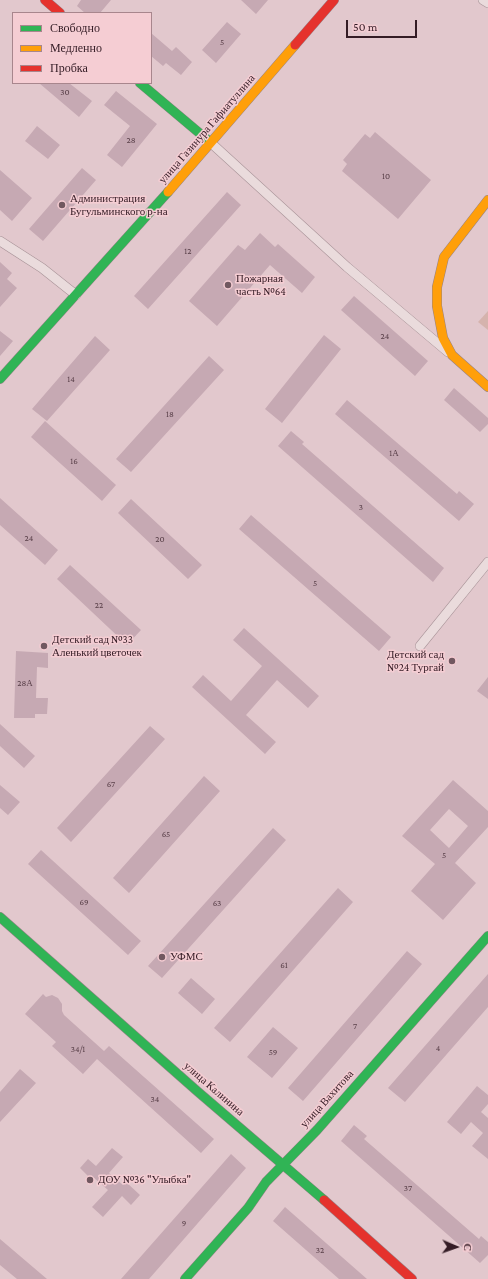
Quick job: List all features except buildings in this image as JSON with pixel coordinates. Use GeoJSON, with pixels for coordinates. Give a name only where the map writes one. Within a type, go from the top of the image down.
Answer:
{"type":"FeatureCollection","features":[{"type":"Feature","properties":{"kind":"street"},"geometry":{"type":"LineString","coordinates":[[45,0],[59,12]]}},
{"type":"Feature","properties":{"kind":"street","name":"улица Газинура Гафиатуллина"},"geometry":{"type":"LineString","coordinates":[[0,379],[76,295],[334,0]]}},
{"type":"Feature","properties":{"kind":"street"},"geometry":{"type":"LineString","coordinates":[[483,0],[488,3]]}},
{"type":"Feature","properties":{"kind":"street"},"geometry":{"type":"LineString","coordinates":[[141,84],[210,142],[347,267],[488,387]]}},
{"type":"Feature","properties":{"kind":"street"},"geometry":{"type":"LineString","coordinates":[[452,356],[443,338],[440,325],[437,287],[444,257],[488,200]]}},
{"type":"Feature","properties":{"kind":"street"},"geometry":{"type":"LineString","coordinates":[[0,241],[42,268],[76,295]]}},
{"type":"Feature","properties":{"kind":"street"},"geometry":{"type":"LineString","coordinates":[[420,646],[488,562]]}},
{"type":"Feature","properties":{"kind":"street","name":"улица Калинина"},"geometry":{"type":"LineString","coordinates":[[0,917],[197,1092],[284,1164],[412,1279]]}},
{"type":"Feature","properties":{"kind":"street","name":"улица Вахитова"},"geometry":{"type":"LineString","coordinates":[[185,1279],[248,1208],[266,1182],[316,1130],[488,937]]}},
{"type":"Feature","properties":{"kind":"shaded area"},"geometry":{"type":"Polygon","coordinates":[[[488,311],[488,330],[478,322],[488,311]]]}},
{"type":"Feature","properties":{"kind":"traffic: fast"},"geometry":{"type":"LineString","coordinates":[[141,84],[210,142]]}},
{"type":"Feature","properties":{"kind":"traffic: fast"},"geometry":{"type":"LineString","coordinates":[[0,379],[168,192]]}},
{"type":"Feature","properties":{"kind":"traffic: fast"},"geometry":{"type":"LineString","coordinates":[[0,917],[197,1091],[324,1200]]}},
{"type":"Feature","properties":{"kind":"traffic: fast"},"geometry":{"type":"LineString","coordinates":[[185,1279],[248,1208],[266,1182],[317,1130],[488,936]]}},
{"type":"Feature","properties":{"kind":"traffic: slow"},"geometry":{"type":"LineString","coordinates":[[168,192],[295,45]]}},
{"type":"Feature","properties":{"kind":"traffic: slow"},"geometry":{"type":"LineString","coordinates":[[488,200],[444,257],[437,287],[437,306],[443,338],[452,355],[488,387]]}},
{"type":"Feature","properties":{"kind":"traffic: jam"},"geometry":{"type":"LineString","coordinates":[[45,0],[59,12]]}},
{"type":"Feature","properties":{"kind":"traffic: jam"},"geometry":{"type":"LineString","coordinates":[[295,45],[334,0]]}},
{"type":"Feature","properties":{"kind":"traffic: jam"},"geometry":{"type":"LineString","coordinates":[[324,1200],[412,1279]]}},
{"type":"Feature","properties":{"kind":"place","name":"Администрация Бугульминского р-на"},"geometry":{"type":"Point","coordinates":[62,205]}},
{"type":"Feature","properties":{"kind":"place","name":"Пожарная часть №64"},"geometry":{"type":"Point","coordinates":[228,285]}},
{"type":"Feature","properties":{"kind":"place","name":"Детский сад №33 Аленький цветочек"},"geometry":{"type":"Point","coordinates":[44,646]}},
{"type":"Feature","properties":{"kind":"place","name":"Детский сад №24 Тургай"},"geometry":{"type":"Point","coordinates":[452,661]}},
{"type":"Feature","properties":{"kind":"place","name":"УФМС"},"geometry":{"type":"Point","coordinates":[162,957]}},
{"type":"Feature","properties":{"kind":"place","name":"ДОУ №36 \"Улыбка\""},"geometry":{"type":"Point","coordinates":[90,1180]}}]}
